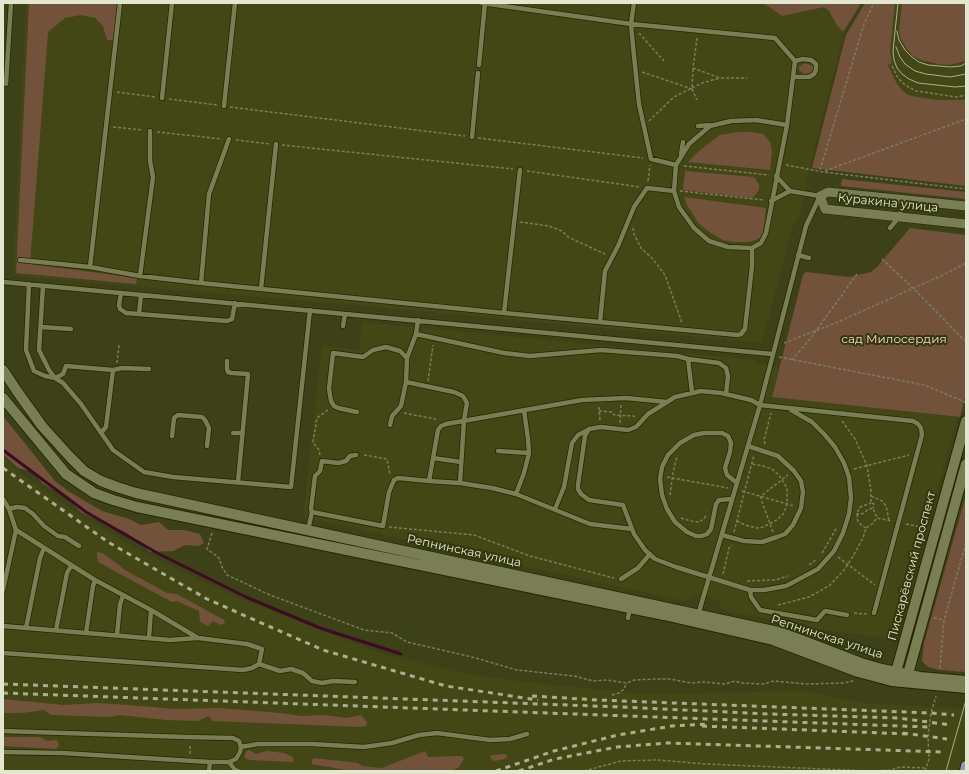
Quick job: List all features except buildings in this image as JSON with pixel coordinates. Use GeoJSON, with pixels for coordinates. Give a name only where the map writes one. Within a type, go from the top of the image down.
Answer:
{"type":"FeatureCollection","features":[{"type":"Feature","properties":{"kind":"main road"},"geometry":{"type":"LineString","coordinates":[[965,771],[966,766]]}},
{"type":"Feature","properties":{"kind":"street","name":"Куракина улица"},"geometry":{"type":"LineString","coordinates":[[966,206],[828,192],[820,196],[825,208],[966,224]]}},
{"type":"Feature","properties":{"kind":"street","name":"Репнинская улица"},"geometry":{"type":"LineString","coordinates":[[3,370],[18,394],[55,442],[84,471],[101,481],[136,493],[308,530],[630,609],[783,634],[861,663],[896,672],[920,677],[966,681]]}},
{"type":"Feature","properties":{"kind":"street","name":"Репнинская улица"},"geometry":{"type":"LineString","coordinates":[[3,398],[66,474],[94,492],[113,500],[137,507],[773,640],[858,672],[899,682],[966,688]]}},
{"type":"Feature","properties":{"kind":"street","name":"Пискарёвский проспект"},"geometry":{"type":"LineString","coordinates":[[896,672],[966,421]]}},
{"type":"Feature","properties":{"kind":"street","name":"Пискарёвский проспект"},"geometry":{"type":"LineString","coordinates":[[908,674],[966,464]]}},
{"type":"Feature","properties":{"kind":"street"},"geometry":{"type":"LineString","coordinates":[[896,672],[899,682],[908,674]]}},
{"type":"Feature","properties":{"kind":"lane"},"geometry":{"type":"LineString","coordinates":[[6,84],[11,3]]}},
{"type":"Feature","properties":{"kind":"lane"},"geometry":{"type":"LineString","coordinates":[[90,266],[120,3]]}},
{"type":"Feature","properties":{"kind":"lane"},"geometry":{"type":"LineString","coordinates":[[162,98],[172,3]]}},
{"type":"Feature","properties":{"kind":"lane"},"geometry":{"type":"LineString","coordinates":[[224,106],[234,3]]}},
{"type":"Feature","properties":{"kind":"lane"},"geometry":{"type":"LineString","coordinates":[[479,66],[484,3],[631,24],[775,38],[795,60],[787,125],[766,233],[761,243],[752,248],[728,247],[709,241],[694,228],[679,207],[674,191],[676,166],[689,144],[710,126],[731,121],[756,120],[787,125]]}},
{"type":"Feature","properties":{"kind":"lane"},"geometry":{"type":"LineString","coordinates":[[634,3],[631,24],[639,104],[651,159],[676,166]]}},
{"type":"Feature","properties":{"kind":"lane"},"geometry":{"type":"LineString","coordinates":[[793,78],[809,77],[814,74],[816,70],[816,64],[811,60],[795,60]]}},
{"type":"Feature","properties":{"kind":"lane"},"geometry":{"type":"LineString","coordinates":[[472,137],[478,73]]}},
{"type":"Feature","properties":{"kind":"lane"},"geometry":{"type":"LineString","coordinates":[[698,126],[720,124]]}},
{"type":"Feature","properties":{"kind":"lane"},"geometry":{"type":"LineString","coordinates":[[140,276],[153,177],[150,161],[150,131]]}},
{"type":"Feature","properties":{"kind":"lane"},"geometry":{"type":"LineString","coordinates":[[201,283],[209,194],[229,139]]}},
{"type":"Feature","properties":{"kind":"lane"},"geometry":{"type":"LineString","coordinates":[[681,156],[683,142]]}},
{"type":"Feature","properties":{"kind":"lane"},"geometry":{"type":"LineString","coordinates":[[262,289],[276,144]]}},
{"type":"Feature","properties":{"kind":"lane"},"geometry":{"type":"LineString","coordinates":[[504,314],[520,170]]}},
{"type":"Feature","properties":{"kind":"lane"},"geometry":{"type":"LineString","coordinates":[[698,619],[760,405],[806,226],[820,196],[790,191],[776,176]]}},
{"type":"Feature","properties":{"kind":"lane"},"geometry":{"type":"LineString","coordinates":[[600,322],[605,271],[634,207],[647,188],[674,191]]}},
{"type":"Feature","properties":{"kind":"lane"},"geometry":{"type":"LineString","coordinates":[[772,201],[790,191]]}},
{"type":"Feature","properties":{"kind":"lane"},"geometry":{"type":"LineString","coordinates":[[890,228],[899,217],[905,200]]}},
{"type":"Feature","properties":{"kind":"lane"},"geometry":{"type":"LineString","coordinates":[[20,260],[90,266],[140,276],[201,283],[504,314],[738,335],[745,329],[752,266],[752,248]]}},
{"type":"Feature","properties":{"kind":"lane"},"geometry":{"type":"LineString","coordinates":[[798,255],[809,258]]}},
{"type":"Feature","properties":{"kind":"lane"},"geometry":{"type":"LineString","coordinates":[[3,282],[772,354]]}},
{"type":"Feature","properties":{"kind":"lane"},"geometry":{"type":"LineString","coordinates":[[29,284],[26,350],[34,371],[45,376],[55,378],[63,374],[66,366],[115,370],[149,369]]}},
{"type":"Feature","properties":{"kind":"lane"},"geometry":{"type":"LineString","coordinates":[[43,286],[39,350],[48,370],[55,378],[63,383],[113,450],[144,472],[172,477],[291,487],[310,310]]}},
{"type":"Feature","properties":{"kind":"lane"},"geometry":{"type":"LineString","coordinates":[[121,293],[119,305],[120,309],[126,313],[227,321],[232,318],[234,303]]}},
{"type":"Feature","properties":{"kind":"lane"},"geometry":{"type":"LineString","coordinates":[[139,314],[141,295]]}},
{"type":"Feature","properties":{"kind":"lane"},"geometry":{"type":"LineString","coordinates":[[343,326],[345,314]]}},
{"type":"Feature","properties":{"kind":"lane"},"geometry":{"type":"LineString","coordinates":[[390,424],[392,416],[401,406],[406,382],[407,358],[416,334],[418,320]]}},
{"type":"Feature","properties":{"kind":"lane"},"geometry":{"type":"LineString","coordinates":[[41,327],[71,329]]}},
{"type":"Feature","properties":{"kind":"lane"},"geometry":{"type":"LineString","coordinates":[[416,334],[504,353],[530,356],[601,350],[677,356],[719,363],[726,368],[728,376],[726,394]]}},
{"type":"Feature","properties":{"kind":"lane"},"geometry":{"type":"LineString","coordinates":[[357,412],[334,406],[331,401],[329,389],[333,353],[363,357],[372,350],[386,346],[400,351],[407,358]]}},
{"type":"Feature","properties":{"kind":"lane"},"geometry":{"type":"LineString","coordinates":[[688,359],[692,392]]}},
{"type":"Feature","properties":{"kind":"lane"},"geometry":{"type":"LineString","coordinates":[[227,361],[228,372],[248,374],[238,482]]}},
{"type":"Feature","properties":{"kind":"lane"},"geometry":{"type":"LineString","coordinates":[[101,433],[106,427],[115,370]]}},
{"type":"Feature","properties":{"kind":"lane"},"geometry":{"type":"LineString","coordinates":[[406,382],[454,392],[463,396],[467,403],[464,420],[460,483]]}},
{"type":"Feature","properties":{"kind":"lane"},"geometry":{"type":"LineString","coordinates":[[555,510],[564,487],[572,443],[578,434],[589,429],[600,427],[628,430],[636,426],[648,414],[675,397],[692,392],[701,391],[726,394],[750,400],[760,405],[913,421],[921,428],[922,435],[897,522],[874,613]]}},
{"type":"Feature","properties":{"kind":"lane"},"geometry":{"type":"LineString","coordinates":[[429,481],[438,430],[441,426],[464,420],[582,400],[621,398],[667,402]]}},
{"type":"Feature","properties":{"kind":"lane"},"geometry":{"type":"LineString","coordinates":[[589,429],[585,436],[578,485],[578,489],[581,494],[589,500],[623,505],[634,534],[645,550],[655,559],[750,590],[764,590],[786,586],[818,569],[834,551],[843,533],[852,498],[849,477],[844,463],[835,447],[812,422],[788,408]]}},
{"type":"Feature","properties":{"kind":"lane"},"geometry":{"type":"LineString","coordinates":[[516,494],[524,473],[529,453],[524,410]]}},
{"type":"Feature","properties":{"kind":"lane"},"geometry":{"type":"LineString","coordinates":[[172,436],[174,418],[178,415],[202,417],[211,430],[207,446]]}},
{"type":"Feature","properties":{"kind":"lane"},"geometry":{"type":"LineString","coordinates":[[233,433],[242,433]]}},
{"type":"Feature","properties":{"kind":"lane"},"geometry":{"type":"LineString","coordinates":[[732,499],[719,500],[715,507],[711,529],[707,534],[696,536],[687,532],[675,522],[667,509],[662,495],[660,479],[662,467],[668,455],[680,443],[694,435],[704,433],[722,433],[728,436],[731,442],[730,452],[725,468],[727,475],[737,483]]}},
{"type":"Feature","properties":{"kind":"lane"},"geometry":{"type":"LineString","coordinates":[[722,535],[744,541],[762,542],[774,538],[785,534],[793,525],[801,508],[803,492],[800,481],[794,472],[778,456],[748,446]]}},
{"type":"Feature","properties":{"kind":"lane"},"geometry":{"type":"LineString","coordinates":[[498,451],[529,453]]}},
{"type":"Feature","properties":{"kind":"lane"},"geometry":{"type":"LineString","coordinates":[[308,530],[312,512],[311,509],[316,476],[320,472],[322,460],[338,463],[346,461],[350,456],[356,455]]}},
{"type":"Feature","properties":{"kind":"lane"},"geometry":{"type":"LineString","coordinates":[[434,458],[461,462]]}},
{"type":"Feature","properties":{"kind":"lane"},"geometry":{"type":"LineString","coordinates":[[312,512],[383,526],[389,492],[394,480],[398,478],[460,483],[492,488],[516,494],[590,524],[632,529]]}},
{"type":"Feature","properties":{"kind":"lane"},"geometry":{"type":"LineString","coordinates":[[3,499],[9,509],[16,530],[3,590]]}},
{"type":"Feature","properties":{"kind":"lane"},"geometry":{"type":"LineString","coordinates":[[9,509],[17,507],[24,508],[58,536],[65,537],[79,546]]}},
{"type":"Feature","properties":{"kind":"lane"},"geometry":{"type":"LineString","coordinates":[[16,530],[71,566],[198,638]]}},
{"type":"Feature","properties":{"kind":"lane"},"geometry":{"type":"LineString","coordinates":[[26,628],[40,558],[44,548]]}},
{"type":"Feature","properties":{"kind":"lane"},"geometry":{"type":"LineString","coordinates":[[621,579],[638,568],[650,554]]}},
{"type":"Feature","properties":{"kind":"lane"},"geometry":{"type":"LineString","coordinates":[[56,630],[67,573],[71,566]]}},
{"type":"Feature","properties":{"kind":"lane"},"geometry":{"type":"LineString","coordinates":[[86,633],[92,586],[95,580]]}},
{"type":"Feature","properties":{"kind":"lane"},"geometry":{"type":"LineString","coordinates":[[750,590],[751,597],[760,610],[817,620],[825,611],[847,615]]}},
{"type":"Feature","properties":{"kind":"lane"},"geometry":{"type":"LineString","coordinates":[[117,635],[120,604],[123,596]]}},
{"type":"Feature","properties":{"kind":"lane"},"geometry":{"type":"LineString","coordinates":[[149,638],[151,610]]}},
{"type":"Feature","properties":{"kind":"lane"},"geometry":{"type":"LineString","coordinates":[[3,626],[170,640],[198,638],[247,644],[262,649],[259,664]]}},
{"type":"Feature","properties":{"kind":"lane"},"geometry":{"type":"LineString","coordinates":[[3,654],[243,670],[252,668],[259,664],[280,671],[291,669],[303,673],[312,681],[322,683],[333,681],[355,682]]}},
{"type":"Feature","properties":{"kind":"lane"},"geometry":{"type":"LineString","coordinates":[[3,731],[233,738],[239,741],[241,747],[236,759],[229,762],[78,754],[3,752]]}},
{"type":"Feature","properties":{"kind":"lane"},"geometry":{"type":"LineString","coordinates":[[241,747],[258,744],[312,744],[364,747],[392,743],[419,735],[437,733],[490,740],[510,739],[527,734]]}},
{"type":"Feature","properties":{"kind":"lane"},"geometry":{"type":"LineString","coordinates":[[208,771],[210,762]]}},
{"type":"Feature","properties":{"kind":"lane"},"geometry":{"type":"LineString","coordinates":[[229,762],[236,771]]}},
{"type":"Feature","properties":{"kind":"path"},"geometry":{"type":"LineString","coordinates":[[820,171],[864,24],[874,3]]}},
{"type":"Feature","properties":{"kind":"path"},"geometry":{"type":"LineString","coordinates":[[631,24],[664,61]]}},
{"type":"Feature","properties":{"kind":"path"},"geometry":{"type":"LineString","coordinates":[[697,100],[692,88],[698,30]]}},
{"type":"Feature","properties":{"kind":"path"},"geometry":{"type":"LineString","coordinates":[[892,66],[898,78],[905,85],[916,91],[956,97],[966,95]]}},
{"type":"Feature","properties":{"kind":"path"},"geometry":{"type":"LineString","coordinates":[[693,68],[720,78]]}},
{"type":"Feature","properties":{"kind":"path"},"geometry":{"type":"LineString","coordinates":[[636,70],[692,88]]}},
{"type":"Feature","properties":{"kind":"path"},"geometry":{"type":"LineString","coordinates":[[644,126],[674,97],[702,83],[720,78],[747,78]]}},
{"type":"Feature","properties":{"kind":"path"},"geometry":{"type":"LineString","coordinates":[[105,126],[520,170],[647,188],[651,159],[109,91]]}},
{"type":"Feature","properties":{"kind":"path"},"geometry":{"type":"LineString","coordinates":[[823,172],[966,119]]}},
{"type":"Feature","properties":{"kind":"path"},"geometry":{"type":"LineString","coordinates":[[780,164],[823,172],[966,189]]}},
{"type":"Feature","properties":{"kind":"path"},"geometry":{"type":"LineString","coordinates":[[676,166],[776,176]]}},
{"type":"Feature","properties":{"kind":"path"},"geometry":{"type":"LineString","coordinates":[[674,191],[772,201]]}},
{"type":"Feature","properties":{"kind":"path"},"geometry":{"type":"LineString","coordinates":[[631,216],[634,234],[641,248],[665,275],[685,330]]}},
{"type":"Feature","properties":{"kind":"path"},"geometry":{"type":"LineString","coordinates":[[515,221],[549,226],[562,231],[568,237],[612,257]]}},
{"type":"Feature","properties":{"kind":"path"},"geometry":{"type":"LineString","coordinates":[[882,259],[966,342]]}},
{"type":"Feature","properties":{"kind":"path"},"geometry":{"type":"LineString","coordinates":[[784,343],[838,322],[943,275],[966,263]]}},
{"type":"Feature","properties":{"kind":"path"},"geometry":{"type":"LineString","coordinates":[[792,360],[857,274]]}},
{"type":"Feature","properties":{"kind":"path"},"geometry":{"type":"LineString","coordinates":[[428,386],[434,338]]}},
{"type":"Feature","properties":{"kind":"path"},"geometry":{"type":"LineString","coordinates":[[115,370],[119,345]]}},
{"type":"Feature","properties":{"kind":"path"},"geometry":{"type":"LineString","coordinates":[[779,357],[924,385],[965,402]]}},
{"type":"Feature","properties":{"kind":"path"},"geometry":{"type":"LineString","coordinates":[[620,429],[621,398]]}},
{"type":"Feature","properties":{"kind":"path"},"geometry":{"type":"LineString","coordinates":[[598,399],[600,427]]}},
{"type":"Feature","properties":{"kind":"path"},"geometry":{"type":"LineString","coordinates":[[322,460],[319,450],[314,442],[317,418],[334,406]]}},
{"type":"Feature","properties":{"kind":"path"},"geometry":{"type":"LineString","coordinates":[[398,410],[405,413],[435,419],[441,426]]}},
{"type":"Feature","properties":{"kind":"path"},"geometry":{"type":"LineString","coordinates":[[600,411],[612,412],[614,415],[634,416],[640,422]]}},
{"type":"Feature","properties":{"kind":"path"},"geometry":{"type":"LineString","coordinates":[[768,447],[764,440],[772,412],[776,412]]}},
{"type":"Feature","properties":{"kind":"path"},"geometry":{"type":"LineString","coordinates":[[838,417],[855,439],[867,466],[871,503],[874,504],[873,508],[877,518],[928,528]]}},
{"type":"Feature","properties":{"kind":"path"},"geometry":{"type":"LineString","coordinates":[[732,538],[756,449]]}},
{"type":"Feature","properties":{"kind":"path"},"geometry":{"type":"LineString","coordinates":[[670,500],[675,462],[679,453]]}},
{"type":"Feature","properties":{"kind":"path"},"geometry":{"type":"LineString","coordinates":[[356,455],[369,455],[387,459],[389,474],[394,480]]}},
{"type":"Feature","properties":{"kind":"path"},"geometry":{"type":"LineString","coordinates":[[852,470],[911,455]]}},
{"type":"Feature","properties":{"kind":"path"},"geometry":{"type":"LineString","coordinates":[[737,520],[745,525],[757,528],[770,524],[784,513],[787,504],[787,488],[782,479],[772,470],[763,466],[752,464]]}},
{"type":"Feature","properties":{"kind":"path"},"geometry":{"type":"LineString","coordinates":[[774,538],[761,496],[782,479],[794,472]]}},
{"type":"Feature","properties":{"kind":"path"},"geometry":{"type":"LineString","coordinates":[[871,496],[882,501],[886,506],[889,520]]}},
{"type":"Feature","properties":{"kind":"path"},"geometry":{"type":"LineString","coordinates":[[866,528],[859,523],[857,519],[858,514],[860,507],[871,503]]}},
{"type":"Feature","properties":{"kind":"path"},"geometry":{"type":"LineString","coordinates":[[678,514],[681,518],[699,522],[707,515],[709,506],[715,507]]}},
{"type":"Feature","properties":{"kind":"path"},"geometry":{"type":"LineString","coordinates":[[855,513],[862,514],[873,508]]}},
{"type":"Feature","properties":{"kind":"path"},"geometry":{"type":"LineString","coordinates":[[383,526],[398,529],[428,530],[474,535],[530,556],[572,568],[621,579]]}},
{"type":"Feature","properties":{"kind":"path"},"geometry":{"type":"LineString","coordinates":[[809,566],[820,556],[830,542],[837,528]]}},
{"type":"Feature","properties":{"kind":"path"},"geometry":{"type":"LineString","coordinates":[[213,532],[207,550],[219,558],[227,575],[270,595],[364,630],[392,633],[407,642],[472,657],[517,670],[574,676],[593,681],[607,680],[627,683]]}},
{"type":"Feature","properties":{"kind":"path"},"geometry":{"type":"LineString","coordinates":[[940,672],[944,620],[966,543]]}},
{"type":"Feature","properties":{"kind":"path"},"geometry":{"type":"LineString","coordinates":[[723,576],[722,573],[729,548],[733,544]]}},
{"type":"Feature","properties":{"kind":"path"},"geometry":{"type":"LineString","coordinates":[[836,556],[875,585]]}},
{"type":"Feature","properties":{"kind":"path"},"geometry":{"type":"LineString","coordinates":[[744,581],[775,580],[793,575]]}},
{"type":"Feature","properties":{"kind":"path"},"geometry":{"type":"LineString","coordinates":[[929,618],[944,620]]}},
{"type":"Feature","properties":{"kind":"path"},"geometry":{"type":"LineString","coordinates":[[612,695],[619,693],[627,683],[634,680],[670,679],[691,683],[704,682],[725,684],[735,681],[741,683],[763,684],[774,681],[806,684],[843,683],[854,680]]}},
{"type":"Feature","properties":{"kind":"path"},"geometry":{"type":"LineString","coordinates":[[925,771],[929,758],[928,737],[930,713],[936,696]]}},
{"type":"Feature","properties":{"kind":"path"},"geometry":{"type":"LineString","coordinates":[[584,771],[621,761],[656,760],[706,764],[876,771],[890,770],[901,767],[927,768]]}},
{"type":"Feature","properties":{"kind":"shaded area"},"geometry":{"type":"Polygon","coordinates":[[[26,3],[862,3],[844,33],[808,174],[801,213],[792,228],[762,343],[309,301],[13,276],[26,3]]]}},
{"type":"Feature","properties":{"kind":"shaded area"},"geometry":{"type":"Polygon","coordinates":[[[895,3],[902,3],[899,30],[901,40],[906,48],[921,60],[929,63],[960,63],[966,61],[966,100],[939,100],[908,95],[897,84],[888,65],[892,63],[890,51],[895,3]]]}},
{"type":"Feature","properties":{"kind":"shaded area"},"geometry":{"type":"Polygon","coordinates":[[[362,322],[754,360],[756,362],[779,367],[772,397],[957,417],[900,624],[886,637],[875,637],[793,626],[766,618],[728,612],[724,610],[717,600],[699,594],[685,601],[303,517],[322,346],[359,350],[362,322]]]}},
{"type":"Feature","properties":{"kind":"shaded area"},"geometry":{"type":"Polygon","coordinates":[[[3,457],[18,471],[79,514],[148,555],[244,600],[377,652],[457,672],[516,681],[645,694],[806,691],[863,703],[966,709],[966,771],[3,771],[3,755],[89,759],[90,752],[3,749],[3,457]]]}},
{"type":"Feature","properties":{"kind":"green space"},"geometry":{"type":"Polygon","coordinates":[[[29,3],[118,3],[113,40],[107,40],[103,26],[95,18],[81,15],[65,18],[48,32],[30,264],[137,278],[136,284],[16,273],[29,3]]]}},
{"type":"Feature","properties":{"kind":"green space"},"geometry":{"type":"Polygon","coordinates":[[[761,3],[861,3],[843,32],[829,11],[824,7],[782,16],[761,3]]]}},
{"type":"Feature","properties":{"kind":"green space"},"geometry":{"type":"Polygon","coordinates":[[[865,3],[895,3],[890,51],[892,63],[888,65],[897,84],[902,90],[908,95],[917,97],[939,100],[966,100],[966,186],[812,168],[846,35],[865,3]]]}},
{"type":"Feature","properties":{"kind":"green space"},"geometry":{"type":"Polygon","coordinates":[[[902,3],[966,3],[966,61],[949,65],[938,64],[921,60],[913,56],[901,39],[899,30],[902,3]]]}},
{"type":"Feature","properties":{"kind":"green space"},"geometry":{"type":"Polygon","coordinates":[[[805,63],[813,66],[813,70],[810,73],[804,74],[799,70],[799,67],[805,63]]]}},
{"type":"Feature","properties":{"kind":"green space"},"geometry":{"type":"Polygon","coordinates":[[[738,132],[763,134],[770,142],[772,151],[770,170],[688,162],[700,150],[720,135],[738,132]]]}},
{"type":"Feature","properties":{"kind":"green space"},"geometry":{"type":"Polygon","coordinates":[[[685,171],[754,177],[759,184],[759,189],[752,198],[683,190],[685,171]]]}},
{"type":"Feature","properties":{"kind":"green space"},"geometry":{"type":"Polygon","coordinates":[[[842,179],[966,192],[966,199],[841,186],[842,179]]]}},
{"type":"Feature","properties":{"kind":"green space"},"geometry":{"type":"Polygon","coordinates":[[[684,197],[766,208],[763,234],[758,239],[749,242],[733,242],[723,240],[699,224],[687,205],[684,197]]]}},
{"type":"Feature","properties":{"kind":"green space","name":"сад Милосердия"},"geometry":{"type":"Polygon","coordinates":[[[910,228],[966,235],[966,393],[960,417],[772,397],[803,275],[806,272],[849,277],[871,272],[910,228]]]}},
{"type":"Feature","properties":{"kind":"green space"},"geometry":{"type":"Polygon","coordinates":[[[3,416],[55,481],[68,491],[102,511],[129,519],[141,525],[159,522],[168,530],[184,530],[200,534],[204,543],[199,546],[185,545],[173,551],[150,552],[127,533],[82,513],[65,496],[43,484],[33,472],[18,468],[3,454],[3,416]]]}},
{"type":"Feature","properties":{"kind":"green space"},"geometry":{"type":"Polygon","coordinates":[[[966,495],[966,672],[939,670],[928,667],[922,661],[924,643],[966,495]]]}},
{"type":"Feature","properties":{"kind":"green space"},"geometry":{"type":"Polygon","coordinates":[[[97,552],[103,553],[125,570],[167,593],[177,594],[224,620],[225,623],[221,625],[213,621],[208,626],[200,622],[199,611],[177,601],[172,602],[98,562],[97,552]]]}},
{"type":"Feature","properties":{"kind":"green space"},"geometry":{"type":"Polygon","coordinates":[[[3,699],[64,705],[97,703],[175,709],[220,708],[301,716],[324,715],[347,718],[361,715],[367,722],[366,726],[361,727],[212,721],[209,716],[198,721],[166,720],[120,715],[110,717],[51,715],[44,710],[22,713],[3,713],[3,699]]]}},
{"type":"Feature","properties":{"kind":"green space"},"geometry":{"type":"Polygon","coordinates":[[[3,737],[40,737],[47,741],[57,740],[59,745],[56,749],[3,746],[3,737]]]}},
{"type":"Feature","properties":{"kind":"green space"},"geometry":{"type":"Polygon","coordinates":[[[249,750],[256,754],[267,751],[284,753],[293,757],[294,760],[292,762],[249,760],[245,758],[245,755],[249,750]]]}},
{"type":"Feature","properties":{"kind":"green space"},"geometry":{"type":"Polygon","coordinates":[[[425,751],[428,757],[462,756],[464,759],[458,768],[450,771],[351,771],[312,764],[312,760],[314,758],[358,763],[362,766],[382,768],[425,751]]]}},
{"type":"Feature","properties":{"kind":"green space"},"geometry":{"type":"Polygon","coordinates":[[[505,754],[508,756],[505,759],[495,761],[492,760],[490,756],[493,755],[505,754]]]}},
{"type":"Feature","properties":{"kind":"waterway"},"geometry":{"type":"LineString","coordinates":[[3,450],[86,512],[159,554],[246,597],[320,628],[401,654]]}},
{"type":"Feature","properties":{"kind":"tram line"},"geometry":{"type":"LineString","coordinates":[[898,3],[893,51],[897,68],[902,74],[918,83],[955,87],[966,86]]}},
{"type":"Feature","properties":{"kind":"tram line"},"geometry":{"type":"LineString","coordinates":[[897,31],[899,40],[905,50],[919,62],[928,65],[950,67],[961,66],[966,63]]}},
{"type":"Feature","properties":{"kind":"tram line"},"geometry":{"type":"LineString","coordinates":[[896,47],[905,64],[915,71],[950,77],[966,74]]}},
{"type":"Feature","properties":{"kind":"tram line"},"geometry":{"type":"LineString","coordinates":[[946,771],[966,700]]}},
{"type":"Feature","properties":{"kind":"railway"},"geometry":{"type":"LineString","coordinates":[[3,468],[108,542],[207,599],[323,650],[446,686],[538,700]]}},
{"type":"Feature","properties":{"kind":"railway"},"geometry":{"type":"LineString","coordinates":[[3,684],[898,718],[951,725]]}},
{"type":"Feature","properties":{"kind":"railway"},"geometry":{"type":"LineString","coordinates":[[3,693],[928,727]]}},
{"type":"Feature","properties":{"kind":"railway"},"geometry":{"type":"LineString","coordinates":[[532,696],[954,715]]}},
{"type":"Feature","properties":{"kind":"railway"},"geometry":{"type":"LineString","coordinates":[[496,771],[554,751],[618,735],[672,726],[708,724]]}},
{"type":"Feature","properties":{"kind":"railway"},"geometry":{"type":"LineString","coordinates":[[702,726],[909,734]]}},
{"type":"Feature","properties":{"kind":"railway"},"geometry":{"type":"LineString","coordinates":[[903,733],[947,739]]}},
{"type":"Feature","properties":{"kind":"railway"},"geometry":{"type":"LineString","coordinates":[[519,771],[555,759],[617,747],[667,743],[944,752]]}}]}
